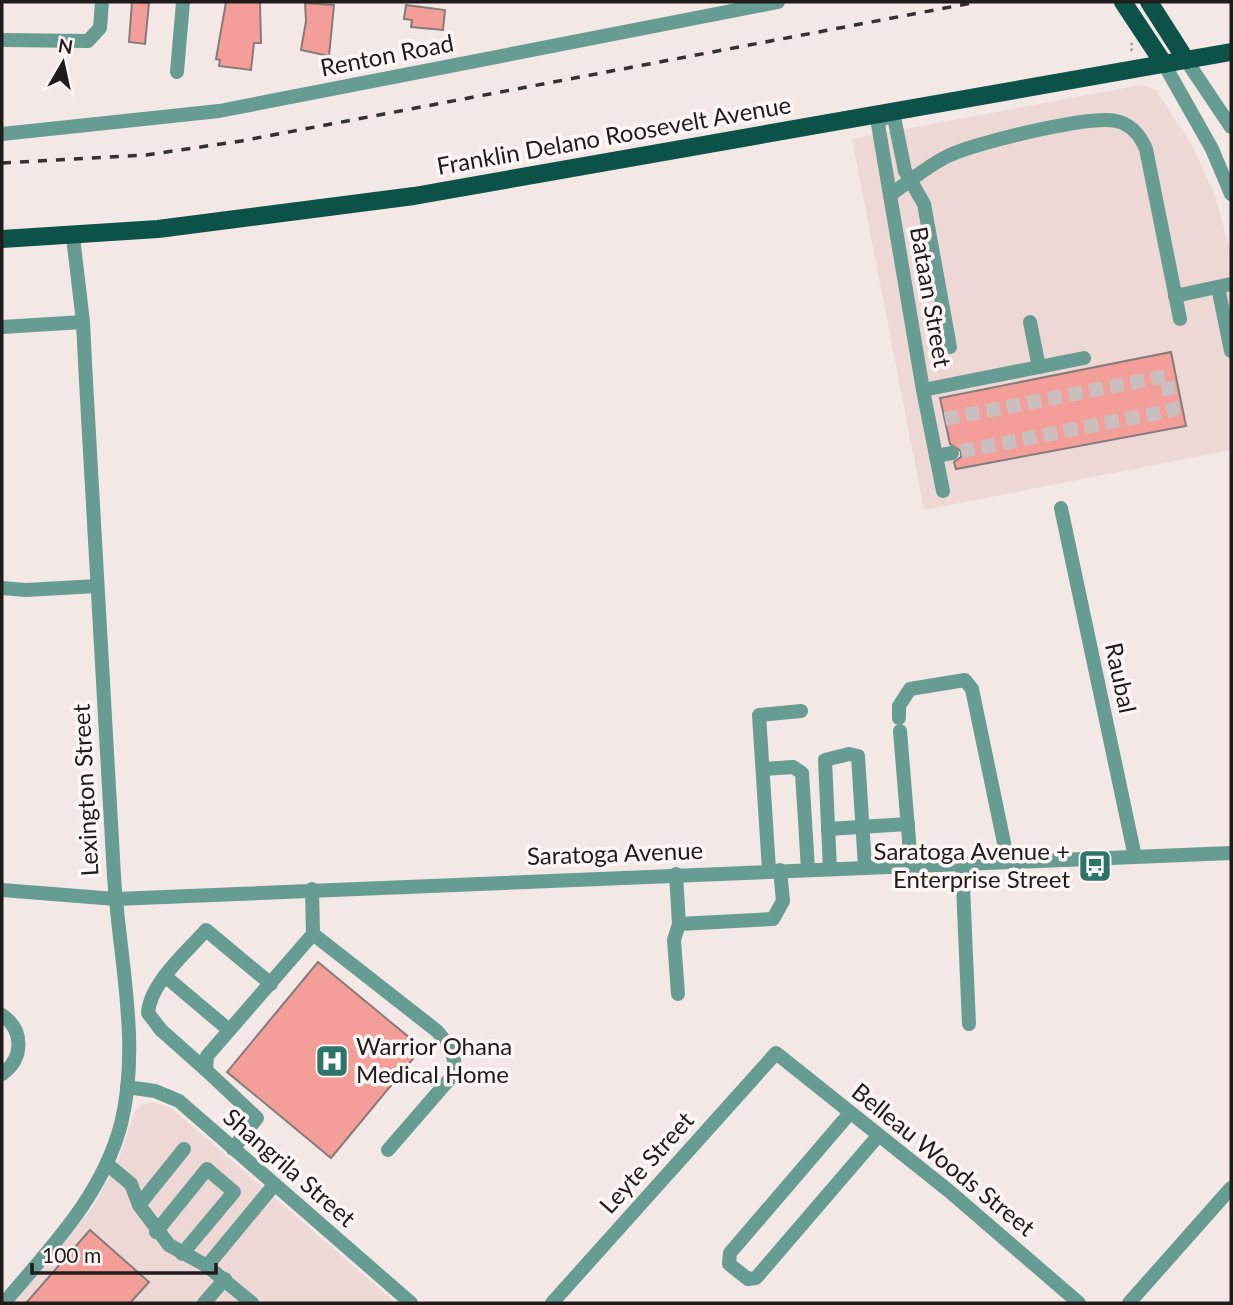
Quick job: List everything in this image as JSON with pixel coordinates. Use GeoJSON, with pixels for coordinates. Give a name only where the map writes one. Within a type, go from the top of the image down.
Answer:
{"type":"FeatureCollection","features":[{"type":"Feature","properties":{"kind":"main road"},"geometry":{"type":"LineString","coordinates":[[1123,2],[1164,64]]}},
{"type":"Feature","properties":{"kind":"main road"},"geometry":{"type":"LineString","coordinates":[[1149,2],[1185,60]]}},
{"type":"Feature","properties":{"kind":"main road"},"geometry":{"type":"LineString","coordinates":[[1127,69],[1138,55],[1139,25]]}},
{"type":"Feature","properties":{"kind":"main road","name":"Franklin Delano Roosevelt Avenue"},"geometry":{"type":"LineString","coordinates":[[2,240],[73,237],[244,220],[414,196],[1231,52]]}},
{"type":"Feature","properties":{"kind":"street"},"geometry":{"type":"LineString","coordinates":[[2,40],[88,41],[100,28],[102,2]]}},
{"type":"Feature","properties":{"kind":"street"},"geometry":{"type":"LineString","coordinates":[[177,72],[183,2]]}},
{"type":"Feature","properties":{"kind":"street","name":"Renton Road"},"geometry":{"type":"LineString","coordinates":[[2,134],[219,111],[778,2]]}},
{"type":"Feature","properties":{"kind":"street"},"geometry":{"type":"LineString","coordinates":[[1185,60],[1231,127]]}},
{"type":"Feature","properties":{"kind":"street"},"geometry":{"type":"LineString","coordinates":[[1164,64],[1212,149],[1231,194]]}},
{"type":"Feature","properties":{"kind":"street"},"geometry":{"type":"LineString","coordinates":[[887,114],[895,122],[903,166],[924,204],[950,347]]}},
{"type":"Feature","properties":{"kind":"street","name":"Bataan Street"},"geometry":{"type":"LineString","coordinates":[[887,114],[878,124],[943,491]]}},
{"type":"Feature","properties":{"kind":"street"},"geometry":{"type":"LineString","coordinates":[[890,195],[948,156],[975,145],[1101,120],[1122,123],[1139,136],[1146,149],[1180,319]]}},
{"type":"Feature","properties":{"kind":"street","name":"Lexington Street"},"geometry":{"type":"LineString","coordinates":[[4,1303],[79,1215],[107,1164],[121,1122],[127,1087],[128,1031],[116,899],[83,322],[73,237]]}},
{"type":"Feature","properties":{"kind":"street"},"geometry":{"type":"LineString","coordinates":[[1175,296],[1225,285],[1231,351]]}},
{"type":"Feature","properties":{"kind":"street"},"geometry":{"type":"LineString","coordinates":[[2,327],[83,322]]}},
{"type":"Feature","properties":{"kind":"street"},"geometry":{"type":"LineString","coordinates":[[1030,322],[1039,367]]}},
{"type":"Feature","properties":{"kind":"street"},"geometry":{"type":"LineString","coordinates":[[923,390],[1084,358]]}},
{"type":"Feature","properties":{"kind":"street"},"geometry":{"type":"LineString","coordinates":[[929,422],[944,419]]}},
{"type":"Feature","properties":{"kind":"street"},"geometry":{"type":"LineString","coordinates":[[936,456],[952,453]]}},
{"type":"Feature","properties":{"kind":"street","name":"Raubal"},"geometry":{"type":"LineString","coordinates":[[1061,508],[1135,857]]}},
{"type":"Feature","properties":{"kind":"street"},"geometry":{"type":"LineString","coordinates":[[2,588],[26,590],[97,586]]}},
{"type":"Feature","properties":{"kind":"street"},"geometry":{"type":"LineString","coordinates":[[911,865],[899,706],[910,689],[965,680],[972,690],[1008,862]]}},
{"type":"Feature","properties":{"kind":"street"},"geometry":{"type":"LineString","coordinates":[[679,924],[774,919],[783,901],[775,870],[759,715],[802,711]]}},
{"type":"Feature","properties":{"kind":"street"},"geometry":{"type":"LineString","coordinates":[[830,869],[825,760],[849,754],[858,756],[865,867]]}},
{"type":"Feature","properties":{"kind":"street"},"geometry":{"type":"LineString","coordinates":[[764,769],[793,767],[802,774],[807,869]]}},
{"type":"Feature","properties":{"kind":"street"},"geometry":{"type":"LineString","coordinates":[[828,829],[908,824]]}},
{"type":"Feature","properties":{"kind":"street","name":"Saratoga Avenue"},"geometry":{"type":"LineString","coordinates":[[2,890],[116,899],[312,888],[1231,853]]}},
{"type":"Feature","properties":{"kind":"street"},"geometry":{"type":"LineString","coordinates":[[962,863],[970,1024]]}},
{"type":"Feature","properties":{"kind":"street"},"geometry":{"type":"LineString","coordinates":[[677,874],[679,924],[674,940],[678,995]]}},
{"type":"Feature","properties":{"kind":"street"},"geometry":{"type":"LineString","coordinates":[[206,1070],[207,1056],[313,934],[312,888]]}},
{"type":"Feature","properties":{"kind":"street"},"geometry":{"type":"LineString","coordinates":[[233,1149],[257,1118],[161,1030],[148,1013],[149,1002],[166,977],[206,930],[271,984]]}},
{"type":"Feature","properties":{"kind":"street"},"geometry":{"type":"LineString","coordinates":[[313,934],[437,1031],[450,1047],[456,1063],[453,1075],[388,1150]]}},
{"type":"Feature","properties":{"kind":"street"},"geometry":{"type":"LineString","coordinates":[[166,977],[229,1030]]}},
{"type":"Feature","properties":{"kind":"street"},"geometry":{"type":"LineString","coordinates":[[2,1015],[14,1026],[19,1045],[17,1058],[2,1074]]}},
{"type":"Feature","properties":{"kind":"street","name":"Belleau Woods Street"},"geometry":{"type":"LineString","coordinates":[[776,1053],[949,1191],[1079,1303]]}},
{"type":"Feature","properties":{"kind":"street","name":"Leyte Street"},"geometry":{"type":"LineString","coordinates":[[551,1303],[776,1053]]}},
{"type":"Feature","properties":{"kind":"street","name":"Shangrila Street"},"geometry":{"type":"LineString","coordinates":[[127,1087],[155,1091],[179,1101],[411,1303]]}},
{"type":"Feature","properties":{"kind":"street"},"geometry":{"type":"LineString","coordinates":[[850,1113],[730,1254],[729,1264],[748,1279],[756,1278],[878,1136]]}},
{"type":"Feature","properties":{"kind":"street"},"geometry":{"type":"LineString","coordinates":[[139,1205],[184,1149]]}},
{"type":"Feature","properties":{"kind":"street"},"geometry":{"type":"LineString","coordinates":[[107,1164],[131,1184],[139,1205],[156,1232],[182,1254],[207,1266],[225,1279],[252,1303]]}},
{"type":"Feature","properties":{"kind":"street"},"geometry":{"type":"LineString","coordinates":[[156,1232],[207,1169],[234,1192],[182,1254]]}},
{"type":"Feature","properties":{"kind":"street"},"geometry":{"type":"LineString","coordinates":[[207,1266],[274,1185]]}},
{"type":"Feature","properties":{"kind":"street"},"geometry":{"type":"LineString","coordinates":[[1129,1303],[1231,1188]]}},
{"type":"Feature","properties":{"kind":"street"},"geometry":{"type":"LineString","coordinates":[[204,1303],[225,1279]]}},
{"type":"Feature","properties":{"kind":"shaded area"},"geometry":{"type":"Polygon","coordinates":[[[1141,85],[1156,90],[1192,145],[1215,196],[1231,253],[1231,450],[924,510],[852,139],[1141,85]]]}},
{"type":"Feature","properties":{"kind":"shaded area"},"geometry":{"type":"Polygon","coordinates":[[[152,1102],[170,1107],[396,1303],[14,1303],[93,1207],[119,1159],[134,1113],[141,1105],[152,1102]]]}},
{"type":"Feature","properties":{"kind":"building"},"geometry":{"type":"Polygon","coordinates":[[[132,2],[149,3],[145,44],[129,42],[132,2]]]}},
{"type":"Feature","properties":{"kind":"building"},"geometry":{"type":"Polygon","coordinates":[[[226,2],[260,2],[261,43],[254,43],[251,70],[219,66],[220,60],[216,59],[226,2]]]}},
{"type":"Feature","properties":{"kind":"building"},"geometry":{"type":"Polygon","coordinates":[[[305,3],[334,5],[329,56],[301,50],[306,21],[305,3]]]}},
{"type":"Feature","properties":{"kind":"building"},"geometry":{"type":"Polygon","coordinates":[[[406,5],[445,10],[443,30],[411,27],[412,20],[404,19],[406,5]]]}},
{"type":"Feature","properties":{"kind":"building"},"geometry":{"type":"Polygon","coordinates":[[[1171,352],[1186,426],[956,469],[954,462],[961,457],[961,451],[950,444],[940,398],[1171,352]]]}},
{"type":"Feature","properties":{"kind":"building"},"geometry":{"type":"Polygon","coordinates":[[[318,962],[422,1048],[331,1158],[227,1072],[318,962]]]}},
{"type":"Feature","properties":{"kind":"building"},"geometry":{"type":"Polygon","coordinates":[[[90,1230],[149,1282],[130,1303],[26,1303],[90,1230]]]}},
{"type":"Feature","properties":{"kind":"tunnel"},"geometry":{"type":"LineString","coordinates":[[945,419],[1166,376],[1173,410],[952,453]]}},
{"type":"Feature","properties":{"kind":"railway"},"geometry":{"type":"LineString","coordinates":[[2,163],[146,155],[241,141],[977,2]]}},
{"type":"Feature","properties":{"kind":"place","name":"Saratoga Avenue + Enterprise Street"},"geometry":{"type":"Point","coordinates":[1095,866]}},
{"type":"Feature","properties":{"kind":"place","name":"Warrior Ohana Medical Home"},"geometry":{"type":"Point","coordinates":[332,1061]}}]}
